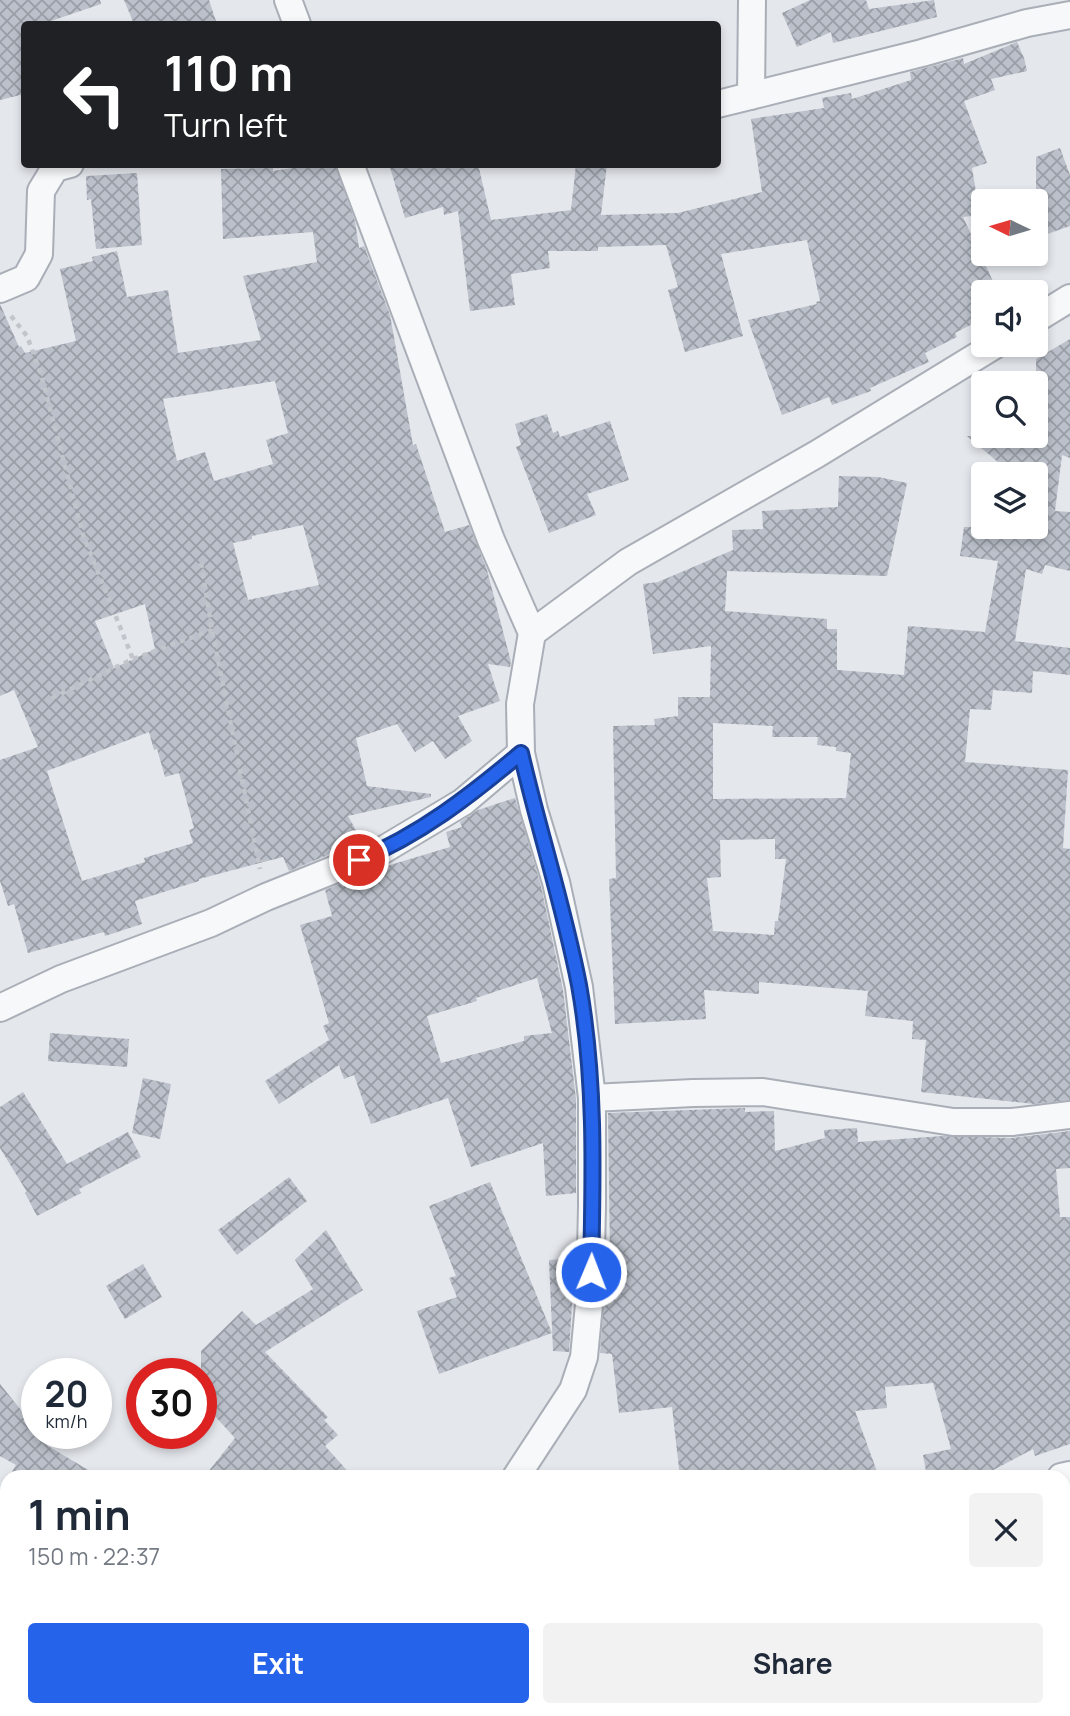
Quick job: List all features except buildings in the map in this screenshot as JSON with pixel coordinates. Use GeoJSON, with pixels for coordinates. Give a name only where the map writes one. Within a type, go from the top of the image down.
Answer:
{"type":"FeatureCollection","features":[{"type":"Feature","properties":{"kind":"street"},"geometry":{"type":"LineString","coordinates":[[288,0],[297,21]]}},
{"type":"Feature","properties":{"kind":"street"},"geometry":{"type":"LineString","coordinates":[[751,96],[752,0]]}},
{"type":"Feature","properties":{"kind":"street"},"geometry":{"type":"LineString","coordinates":[[721,103],[922,53],[1027,23],[1070,15]]}},
{"type":"Feature","properties":{"kind":"street"},"geometry":{"type":"LineString","coordinates":[[3,300],[26,278],[39,254],[41,191],[55,168]]}},
{"type":"Feature","properties":{"kind":"street"},"geometry":{"type":"LineString","coordinates":[[352,168],[491,540],[532,632],[520,704],[521,753],[534,810],[556,882],[579,987],[592,1098],[590,1294],[584,1357],[573,1390],[521,1470]]}},
{"type":"Feature","properties":{"kind":"street"},"geometry":{"type":"LineString","coordinates":[[1048,312],[1070,298]]}},
{"type":"Feature","properties":{"kind":"street"},"geometry":{"type":"LineString","coordinates":[[532,632],[628,562],[817,454],[975,357]]}},
{"type":"Feature","properties":{"kind":"street"},"geometry":{"type":"LineString","coordinates":[[0,1008],[61,979],[199,928],[266,897],[383,850],[463,802],[521,753]]}},
{"type":"Feature","properties":{"kind":"street"},"geometry":{"type":"LineString","coordinates":[[592,1098],[763,1092],[953,1122],[1012,1122],[1070,1115]]}},
{"type":"Feature","properties":{"kind":"path"},"geometry":{"type":"LineString","coordinates":[[3,300],[27,336],[41,374],[83,536],[133,659]]}},
{"type":"Feature","properties":{"kind":"path"},"geometry":{"type":"LineString","coordinates":[[201,563],[266,897]]}},
{"type":"Feature","properties":{"kind":"path"},"geometry":{"type":"LineString","coordinates":[[52,698],[133,659],[212,630]]}},
{"type":"Feature","properties":{"kind":"route"},"geometry":{"type":"LineString","coordinates":[[359,860],[383,850],[463,802],[521,753],[534,810],[556,882],[579,987],[592,1098],[591,1272]]}}]}
